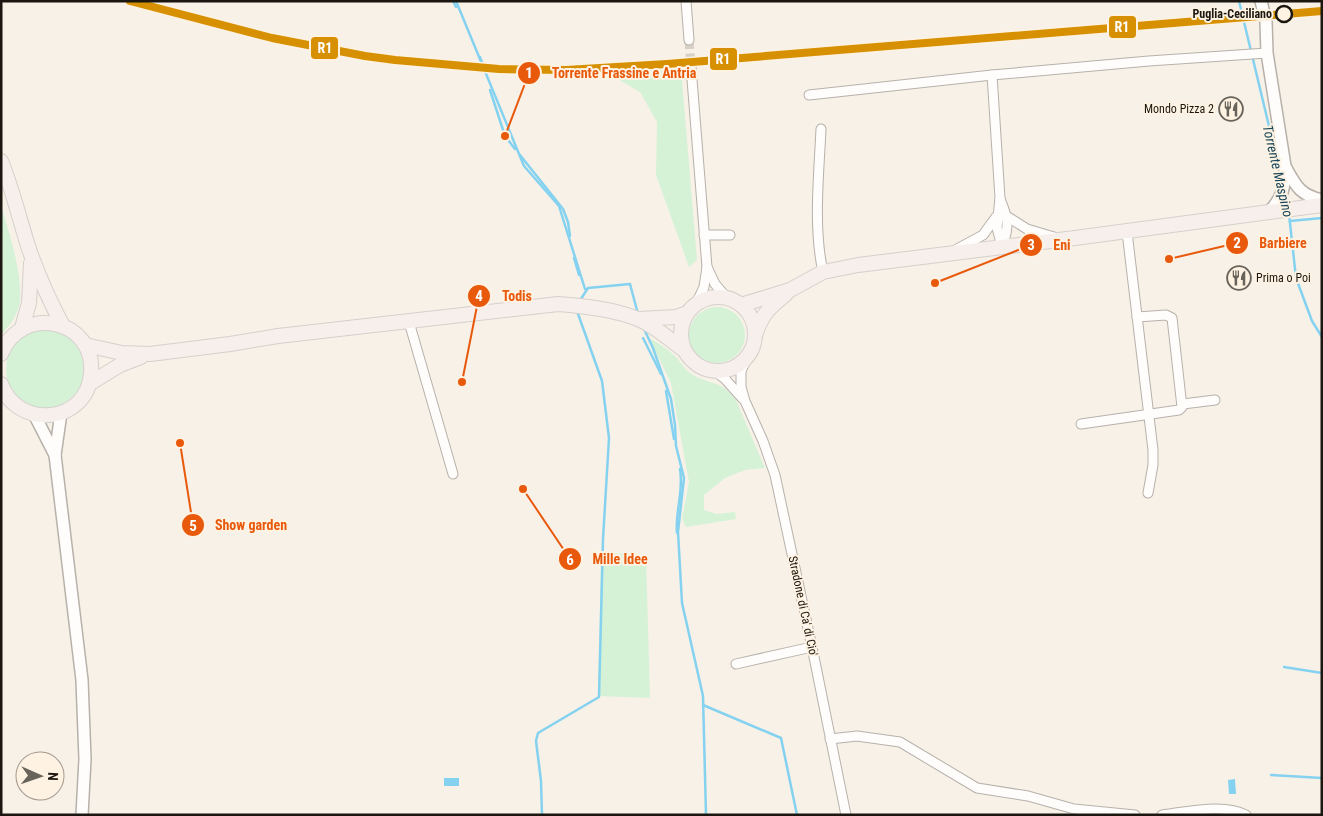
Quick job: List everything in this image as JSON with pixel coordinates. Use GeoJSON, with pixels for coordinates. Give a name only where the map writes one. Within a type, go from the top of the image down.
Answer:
{"type":"FeatureCollection","features":[{"type":"Feature","properties":{"kind":"main road"},"geometry":{"type":"LineString","coordinates":[[1,161],[14,196],[30,252],[63,326]]}},
{"type":"Feature","properties":{"kind":"main road"},"geometry":{"type":"LineString","coordinates":[[741,305],[790,290],[823,272],[858,265],[1126,232],[1322,205]]}},
{"type":"Feature","properties":{"kind":"main road"},"geometry":{"type":"LineString","coordinates":[[22,328],[30,296],[30,252]]}},
{"type":"Feature","properties":{"kind":"main road"},"geometry":{"type":"LineString","coordinates":[[691,309],[681,325],[680,338],[684,350],[689,359],[697,366],[716,372],[733,368],[747,358],[753,346],[760,320],[766,311],[790,290]]}},
{"type":"Feature","properties":{"kind":"main road"},"geometry":{"type":"LineString","coordinates":[[639,320],[676,317],[710,298],[727,298],[741,305],[748,313],[754,323],[755,334]]}},
{"type":"Feature","properties":{"kind":"main road"},"geometry":{"type":"LineString","coordinates":[[85,345],[122,353],[150,354],[278,336],[558,304],[582,305],[639,320],[684,350]]}},
{"type":"Feature","properties":{"kind":"main road"},"geometry":{"type":"LineString","coordinates":[[1,354],[9,339],[22,328],[42,322],[63,326],[75,333],[85,345],[91,363],[91,374],[85,394],[78,402],[61,413],[43,416],[34,414],[16,405],[8,398],[1,384]]}},
{"type":"Feature","properties":{"kind":"main road"},"geometry":{"type":"LineString","coordinates":[[89,384],[120,364],[150,354]]}},
{"type":"Feature","properties":{"kind":"street"},"geometry":{"type":"LineString","coordinates":[[686,1],[689,40]]}},
{"type":"Feature","properties":{"kind":"street"},"geometry":{"type":"LineString","coordinates":[[1261,1],[1266,25],[1267,53],[1285,166],[1283,193],[1268,213]]}},
{"type":"Feature","properties":{"kind":"street"},"geometry":{"type":"LineString","coordinates":[[810,95],[992,75],[1267,53]]}},
{"type":"Feature","properties":{"kind":"street"},"geometry":{"type":"LineString","coordinates":[[691,67],[707,267],[704,287],[691,309]]}},
{"type":"Feature","properties":{"kind":"street"},"geometry":{"type":"LineString","coordinates":[[992,75],[1000,198],[997,228],[1002,246]]}},
{"type":"Feature","properties":{"kind":"street"},"geometry":{"type":"LineString","coordinates":[[821,129],[818,218],[823,272]]}},
{"type":"Feature","properties":{"kind":"street"},"geometry":{"type":"LineString","coordinates":[[1285,166],[1296,186],[1297,196],[1294,209]]}},
{"type":"Feature","properties":{"kind":"street"},"geometry":{"type":"LineString","coordinates":[[1296,186],[1312,197],[1322,200]]}},
{"type":"Feature","properties":{"kind":"street"},"geometry":{"type":"LineString","coordinates":[[1000,198],[1008,217],[1007,232],[1002,246]]}},
{"type":"Feature","properties":{"kind":"street"},"geometry":{"type":"LineString","coordinates":[[941,255],[964,246],[983,234],[992,225],[998,214]]}},
{"type":"Feature","properties":{"kind":"street"},"geometry":{"type":"LineString","coordinates":[[1008,217],[1020,226],[1062,239]]}},
{"type":"Feature","properties":{"kind":"street"},"geometry":{"type":"LineString","coordinates":[[1126,232],[1154,457],[1148,492]]}},
{"type":"Feature","properties":{"kind":"street"},"geometry":{"type":"LineString","coordinates":[[704,235],[730,235]]}},
{"type":"Feature","properties":{"kind":"street"},"geometry":{"type":"LineString","coordinates":[[707,267],[715,284],[727,298]]}},
{"type":"Feature","properties":{"kind":"street"},"geometry":{"type":"LineString","coordinates":[[1082,424],[1179,410],[1183,404],[1172,318],[1166,315],[1137,317]]}},
{"type":"Feature","properties":{"kind":"street"},"geometry":{"type":"LineString","coordinates":[[409,322],[453,474]]}},
{"type":"Feature","properties":{"kind":"street"},"geometry":{"type":"LineString","coordinates":[[744,402],[741,387],[741,371],[747,358]]}},
{"type":"Feature","properties":{"kind":"street"},"geometry":{"type":"LineString","coordinates":[[716,372],[737,392],[744,402]]}},
{"type":"Feature","properties":{"kind":"street"},"geometry":{"type":"LineString","coordinates":[[1183,404],[1215,400]]}},
{"type":"Feature","properties":{"kind":"street","name":"Stradone di Ca' di Cio'"},"geometry":{"type":"LineString","coordinates":[[744,402],[763,441],[786,507],[846,815]]}},
{"type":"Feature","properties":{"kind":"street"},"geometry":{"type":"LineString","coordinates":[[61,413],[55,455],[82,680],[85,759],[82,815]]}},
{"type":"Feature","properties":{"kind":"street"},"geometry":{"type":"LineString","coordinates":[[34,414],[55,455]]}},
{"type":"Feature","properties":{"kind":"street"},"geometry":{"type":"LineString","coordinates":[[736,664],[812,647]]}},
{"type":"Feature","properties":{"kind":"street"},"geometry":{"type":"LineString","coordinates":[[830,739],[857,736],[900,742],[977,788],[1028,796],[1074,809],[1135,815]]}},
{"type":"Feature","properties":{"kind":"street"},"geometry":{"type":"LineString","coordinates":[[1162,815],[1223,809],[1238,811],[1246,815]]}},
{"type":"Feature","properties":{"kind":"green space"},"geometry":{"type":"Polygon","coordinates":[[[681,68],[697,260],[689,267],[656,175],[657,122],[640,92],[609,74],[681,68]]]}},
{"type":"Feature","properties":{"kind":"green space"},"geometry":{"type":"Polygon","coordinates":[[[1,207],[15,256],[20,296],[16,314],[1,335],[1,207]]]}},
{"type":"Feature","properties":{"kind":"green space"},"geometry":{"type":"Polygon","coordinates":[[[717,307],[728,309],[737,315],[743,324],[745,335],[743,346],[737,355],[728,361],[717,363],[706,361],[697,355],[691,346],[689,335],[691,324],[697,315],[706,309],[717,307]]]}},
{"type":"Feature","properties":{"kind":"green space"},"geometry":{"type":"Polygon","coordinates":[[[37,330],[53,330],[67,336],[78,347],[84,361],[84,377],[78,391],[67,402],[53,408],[37,408],[23,402],[12,391],[6,377],[6,361],[12,347],[23,336],[37,330]]]}},
{"type":"Feature","properties":{"kind":"green space"},"geometry":{"type":"Polygon","coordinates":[[[649,338],[671,352],[690,373],[719,385],[736,400],[765,468],[745,470],[725,478],[704,495],[704,510],[716,514],[735,512],[736,519],[686,527],[682,519],[689,482],[671,383],[649,338]]]}},
{"type":"Feature","properties":{"kind":"green space"},"geometry":{"type":"Polygon","coordinates":[[[601,552],[646,556],[650,698],[598,696],[601,552]]]}},
{"type":"Feature","properties":{"kind":"water"},"geometry":{"type":"Polygon","coordinates":[[[444,778],[459,778],[459,786],[444,786],[444,778]]]}},
{"type":"Feature","properties":{"kind":"water"},"geometry":{"type":"Polygon","coordinates":[[[1235,779],[1236,794],[1229,794],[1228,780],[1235,779]]]}},
{"type":"Feature","properties":{"kind":"waterway"},"geometry":{"type":"LineString","coordinates":[[453,1],[456,7]]}},
{"type":"Feature","properties":{"kind":"waterway"},"geometry":{"type":"LineString","coordinates":[[456,1],[524,166],[559,206],[586,289]]}},
{"type":"Feature","properties":{"kind":"waterway","name":"Torrente Maspino"},"geometry":{"type":"LineString","coordinates":[[1239,1],[1280,172]]}},
{"type":"Feature","properties":{"kind":"waterway"},"geometry":{"type":"LineString","coordinates":[[480,57],[485,70]]}},
{"type":"Feature","properties":{"kind":"waterway"},"geometry":{"type":"LineString","coordinates":[[490,90],[505,136],[515,149]]}},
{"type":"Feature","properties":{"kind":"waterway"},"geometry":{"type":"LineString","coordinates":[[520,155],[563,209],[568,222],[570,236]]}},
{"type":"Feature","properties":{"kind":"waterway","name":"Torrente Maspino"},"geometry":{"type":"LineString","coordinates":[[1289,214],[1296,278],[1312,321],[1322,337]]}},
{"type":"Feature","properties":{"kind":"waterway"},"geometry":{"type":"LineString","coordinates":[[1290,221],[1322,218]]}},
{"type":"Feature","properties":{"kind":"waterway"},"geometry":{"type":"LineString","coordinates":[[574,258],[579,275]]}},
{"type":"Feature","properties":{"kind":"waterway"},"geometry":{"type":"LineString","coordinates":[[588,288],[630,284],[638,314]]}},
{"type":"Feature","properties":{"kind":"waterway"},"geometry":{"type":"LineString","coordinates":[[579,302],[588,288]]}},
{"type":"Feature","properties":{"kind":"waterway"},"geometry":{"type":"LineString","coordinates":[[542,815],[541,781],[536,741],[538,733],[599,697],[603,539],[609,438],[602,381],[577,311]]}},
{"type":"Feature","properties":{"kind":"waterway"},"geometry":{"type":"LineString","coordinates":[[644,329],[653,348],[671,399],[676,446],[684,478],[678,532],[682,603],[703,696],[706,815]]}},
{"type":"Feature","properties":{"kind":"waterway"},"geometry":{"type":"LineString","coordinates":[[643,338],[661,374]]}},
{"type":"Feature","properties":{"kind":"waterway"},"geometry":{"type":"LineString","coordinates":[[666,391],[674,439]]}},
{"type":"Feature","properties":{"kind":"waterway"},"geometry":{"type":"LineString","coordinates":[[677,533],[681,485],[680,469]]}},
{"type":"Feature","properties":{"kind":"waterway"},"geometry":{"type":"LineString","coordinates":[[1284,667],[1322,673]]}},
{"type":"Feature","properties":{"kind":"waterway"},"geometry":{"type":"LineString","coordinates":[[703,705],[781,738],[797,815]]}},
{"type":"Feature","properties":{"kind":"waterway"},"geometry":{"type":"LineString","coordinates":[[1271,775],[1322,778]]}},
{"type":"Feature","properties":{"kind":"tunnel"},"geometry":{"type":"LineString","coordinates":[[689,40],[691,67]]}},
{"type":"Feature","properties":{"kind":"transit line","name":"R1"},"geometry":{"type":"LineString","coordinates":[[130,1],[272,38],[365,56],[499,69],[566,70],[667,64],[1322,11]]}},
{"type":"Feature","properties":{"kind":"place","name":"Puglia-Ceciliano"},"geometry":{"type":"Point","coordinates":[1284,14]}},
{"type":"Feature","properties":{"kind":"place","name":"Mondo Pizza 2"},"geometry":{"type":"Point","coordinates":[1231,109]}},
{"type":"Feature","properties":{"kind":"place","name":"Torrente Frassine e Antria"},"geometry":{"type":"Point","coordinates":[505,136]}},
{"type":"Feature","properties":{"kind":"place","name":"Barbiere"},"geometry":{"type":"Point","coordinates":[1169,259]}},
{"type":"Feature","properties":{"kind":"place","name":"Prima o Poi"},"geometry":{"type":"Point","coordinates":[1239,278]}},
{"type":"Feature","properties":{"kind":"place","name":"Eni"},"geometry":{"type":"Point","coordinates":[935,283]}},
{"type":"Feature","properties":{"kind":"place","name":"Todis"},"geometry":{"type":"Point","coordinates":[462,382]}},
{"type":"Feature","properties":{"kind":"place","name":"Show garden"},"geometry":{"type":"Point","coordinates":[180,443]}},
{"type":"Feature","properties":{"kind":"place","name":"Mille Idee"},"geometry":{"type":"Point","coordinates":[523,489]}}]}
